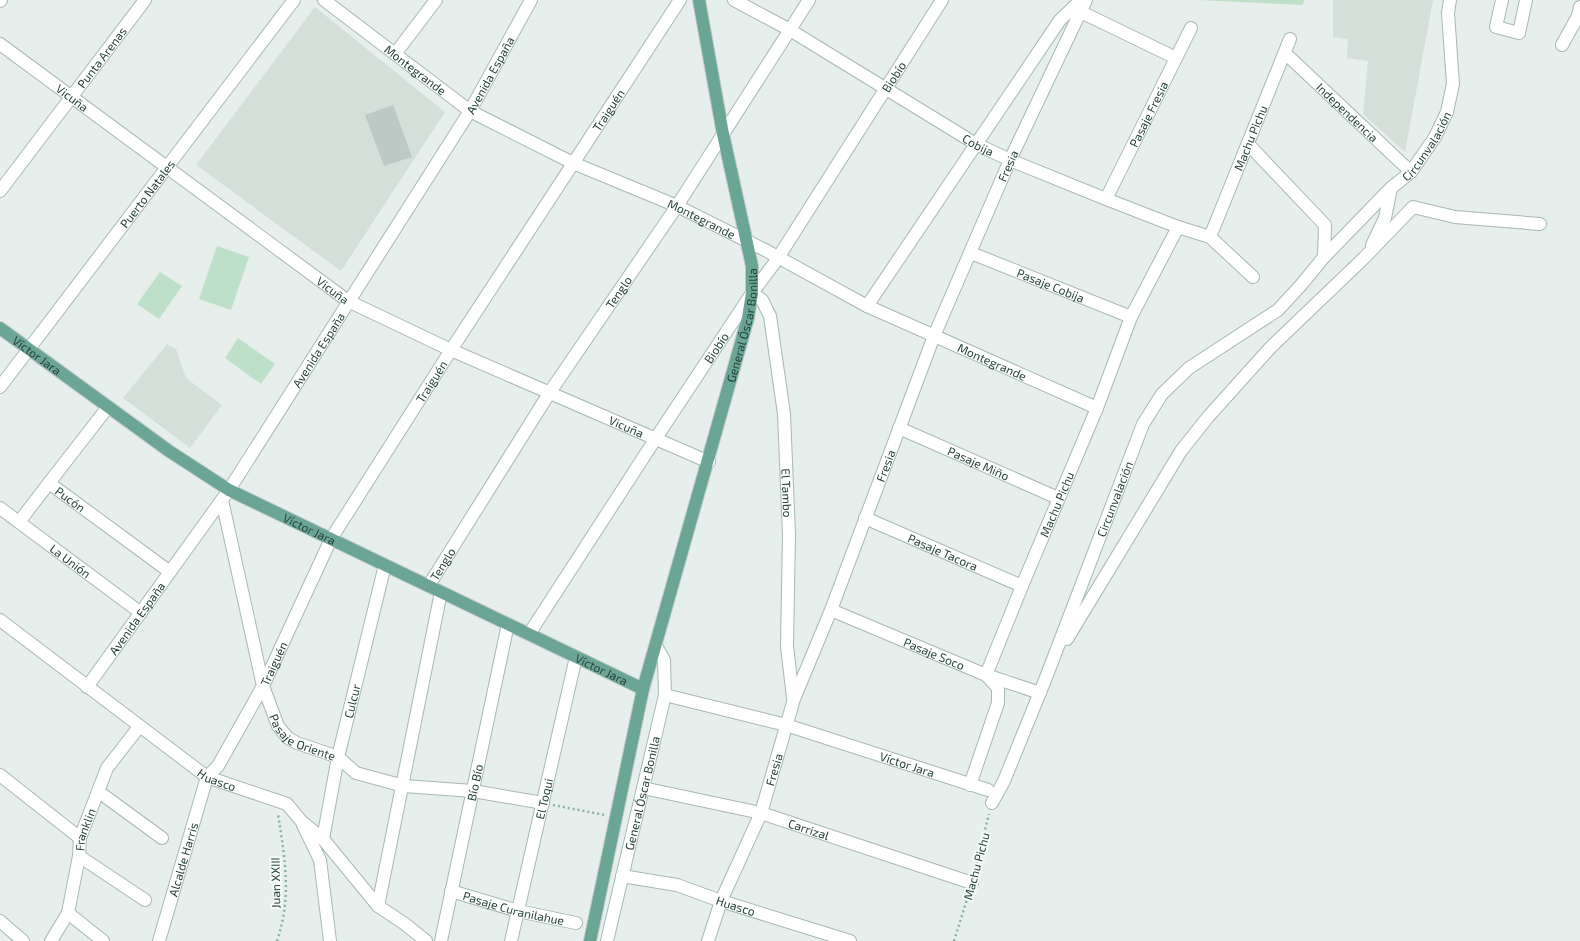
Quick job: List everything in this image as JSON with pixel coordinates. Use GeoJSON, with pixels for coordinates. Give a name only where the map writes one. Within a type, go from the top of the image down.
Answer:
{"type":"FeatureCollection","features":[{"type":"Feature","properties":{"kind":"main road","name":"General Óscar Bonilla"},"geometry":{"type":"LineString","coordinates":[[590,941],[643,690],[748,318],[752,293],[752,266],[748,242],[723,134],[699,0]]}},
{"type":"Feature","properties":{"kind":"main road","name":"Víctor Jara"},"geometry":{"type":"LineString","coordinates":[[0,328],[169,451],[229,490],[643,690]]}},
{"type":"Feature","properties":{"kind":"street","name":"Punta Arenas"},"geometry":{"type":"LineString","coordinates":[[0,191],[145,0]]}},
{"type":"Feature","properties":{"kind":"street","name":"Puerto Natales"},"geometry":{"type":"LineString","coordinates":[[0,387],[294,0]]}},
{"type":"Feature","properties":{"kind":"street","name":"Montegrande"},"geometry":{"type":"LineString","coordinates":[[324,0],[470,111],[573,163],[677,206],[779,257],[867,306],[1097,408]]}},
{"type":"Feature","properties":{"kind":"street"},"geometry":{"type":"LineString","coordinates":[[394,54],[436,0]]}},
{"type":"Feature","properties":{"kind":"street","name":"Avenida España"},"geometry":{"type":"LineString","coordinates":[[87,687],[229,490],[470,111],[531,0]]}},
{"type":"Feature","properties":{"kind":"street","name":"Traiguén"},"geometry":{"type":"LineString","coordinates":[[207,777],[218,766],[264,686],[331,539],[451,350],[680,0]]}},
{"type":"Feature","properties":{"kind":"street","name":"Cobija"},"geometry":{"type":"LineString","coordinates":[[734,0],[790,30],[976,144],[1010,160],[1106,199],[1178,227],[1210,237],[1253,277]]}},
{"type":"Feature","properties":{"kind":"street","name":"Tenglo"},"geometry":{"type":"LineString","coordinates":[[429,586],[550,392],[677,206],[810,0]]}},
{"type":"Feature","properties":{"kind":"street","name":"Biobío"},"geometry":{"type":"LineString","coordinates":[[529,634],[752,293],[779,257],[942,0]]}},
{"type":"Feature","properties":{"kind":"street","name":"Fresia"},"geometry":{"type":"LineString","coordinates":[[708,941],[721,901],[760,813],[794,700],[831,610],[934,336],[1010,160],[1081,6],[1086,0]]}},
{"type":"Feature","properties":{"kind":"street","name":"Circunvalación"},"geometry":{"type":"LineString","coordinates":[[992,804],[1004,780],[1040,693],[1143,424],[1162,394],[1189,368],[1278,310],[1324,257],[1391,188],[1411,172],[1435,137],[1446,112],[1453,84],[1448,13],[1450,0]]}},
{"type":"Feature","properties":{"kind":"street"},"geometry":{"type":"LineString","coordinates":[[1502,0],[1496,27],[1519,33],[1526,0]]}},
{"type":"Feature","properties":{"kind":"street"},"geometry":{"type":"LineString","coordinates":[[1081,6],[1176,58]]}},
{"type":"Feature","properties":{"kind":"street","name":"Fresia"},"geometry":{"type":"LineString","coordinates":[[867,306],[1060,20],[1081,6]]}},
{"type":"Feature","properties":{"kind":"street"},"geometry":{"type":"LineString","coordinates":[[1562,45],[1578,16],[1580,7]]}},
{"type":"Feature","properties":{"kind":"street","name":"Pasaje Fresia"},"geometry":{"type":"LineString","coordinates":[[1106,199],[1191,28]]}},
{"type":"Feature","properties":{"kind":"street","name":"Machu Pichu"},"geometry":{"type":"LineString","coordinates":[[1210,237],[1290,38]]}},
{"type":"Feature","properties":{"kind":"street","name":"Vicuña"},"geometry":{"type":"LineString","coordinates":[[0,44],[348,301],[451,350],[656,438],[708,462]]}},
{"type":"Feature","properties":{"kind":"street","name":"Independencia"},"geometry":{"type":"LineString","coordinates":[[1284,53],[1411,172]]}},
{"type":"Feature","properties":{"kind":"street"},"geometry":{"type":"LineString","coordinates":[[1248,144],[1325,225],[1324,257]]}},
{"type":"Feature","properties":{"kind":"street"},"geometry":{"type":"LineString","coordinates":[[1364,258],[1386,218],[1391,188]]}},
{"type":"Feature","properties":{"kind":"street"},"geometry":{"type":"LineString","coordinates":[[1051,664],[1181,451],[1208,417],[1271,347],[1364,258],[1413,207],[1455,217],[1540,224]]}},
{"type":"Feature","properties":{"kind":"street","name":"Machu Pichu"},"geometry":{"type":"LineString","coordinates":[[986,675],[1058,498],[1097,408],[1131,317],[1178,227]]}},
{"type":"Feature","properties":{"kind":"street","name":"Pasaje Cobija"},"geometry":{"type":"LineString","coordinates":[[971,253],[1131,317]]}},
{"type":"Feature","properties":{"kind":"street","name":"El Tambo"},"geometry":{"type":"LineString","coordinates":[[752,293],[762,300],[770,316],[784,414],[789,535],[787,646],[794,700]]}},
{"type":"Feature","properties":{"kind":"street","name":"Pucón"},"geometry":{"type":"LineString","coordinates":[[108,407],[49,483],[170,572]]}},
{"type":"Feature","properties":{"kind":"street","name":"Pasaje Miño"},"geometry":{"type":"LineString","coordinates":[[899,428],[1058,498]]}},
{"type":"Feature","properties":{"kind":"street"},"geometry":{"type":"LineString","coordinates":[[19,522],[49,483]]}},
{"type":"Feature","properties":{"kind":"street","name":"Pasaje Oriente"},"geometry":{"type":"LineString","coordinates":[[222,500],[264,686],[278,726],[288,738],[297,744],[338,757],[356,773],[404,786],[472,791],[543,803]]}},
{"type":"Feature","properties":{"kind":"street","name":"La Unión"},"geometry":{"type":"LineString","coordinates":[[0,508],[141,613]]}},
{"type":"Feature","properties":{"kind":"street","name":"Pasaje Tacora"},"geometry":{"type":"LineString","coordinates":[[865,518],[1022,586]]}},
{"type":"Feature","properties":{"kind":"street","name":"Culcur"},"geometry":{"type":"LineString","coordinates":[[323,839],[338,757],[385,565]]}},
{"type":"Feature","properties":{"kind":"street","name":"Tenglo"},"geometry":{"type":"LineString","coordinates":[[378,906],[404,786],[442,592]]}},
{"type":"Feature","properties":{"kind":"street","name":"Pasaje Soco"},"geometry":{"type":"LineString","coordinates":[[831,610],[986,675],[1040,693]]}},
{"type":"Feature","properties":{"kind":"street","name":"Huasco"},"geometry":{"type":"LineString","coordinates":[[0,620],[139,727],[207,777],[287,804],[302,822],[323,839],[378,906],[405,924],[426,941]]}},
{"type":"Feature","properties":{"kind":"street","name":"Bío Bío"},"geometry":{"type":"LineString","coordinates":[[441,941],[508,624]]}},
{"type":"Feature","properties":{"kind":"street","name":"General Óscar Bonilla"},"geometry":{"type":"LineString","coordinates":[[607,941],[665,695],[664,660],[656,646]]}},
{"type":"Feature","properties":{"kind":"street","name":"El Toqui"},"geometry":{"type":"LineString","coordinates":[[511,941],[576,657]]}},
{"type":"Feature","properties":{"kind":"street"},"geometry":{"type":"LineString","coordinates":[[970,785],[998,703],[998,688],[986,675]]}},
{"type":"Feature","properties":{"kind":"street","name":"Víctor Jara"},"geometry":{"type":"LineString","coordinates":[[665,695],[786,725],[988,790]]}},
{"type":"Feature","properties":{"kind":"street","name":"Franklin"},"geometry":{"type":"LineString","coordinates":[[51,941],[68,912],[79,856],[80,838],[107,768],[139,727]]}},
{"type":"Feature","properties":{"kind":"street"},"geometry":{"type":"LineString","coordinates":[[0,775],[80,838]]}},
{"type":"Feature","properties":{"kind":"street","name":"Alcalde Harris"},"geometry":{"type":"LineString","coordinates":[[159,941],[207,777]]}},
{"type":"Feature","properties":{"kind":"street","name":"Carrizal"},"geometry":{"type":"LineString","coordinates":[[643,788],[760,813],[972,883]]}},
{"type":"Feature","properties":{"kind":"street"},"geometry":{"type":"LineString","coordinates":[[99,792],[162,838]]}},
{"type":"Feature","properties":{"kind":"street"},"geometry":{"type":"LineString","coordinates":[[302,822],[320,860],[330,941]]}},
{"type":"Feature","properties":{"kind":"street"},"geometry":{"type":"LineString","coordinates":[[79,856],[144,900]]}},
{"type":"Feature","properties":{"kind":"street","name":"Huasco"},"geometry":{"type":"LineString","coordinates":[[622,876],[677,885],[721,901],[850,941]]}},
{"type":"Feature","properties":{"kind":"street","name":"Pasaje Curanilahue"},"geometry":{"type":"LineString","coordinates":[[452,891],[518,911],[576,923]]}},
{"type":"Feature","properties":{"kind":"street"},"geometry":{"type":"LineString","coordinates":[[68,912],[103,941]]}},
{"type":"Feature","properties":{"kind":"street"},"geometry":{"type":"LineString","coordinates":[[0,921],[24,941]]}},
{"type":"Feature","properties":{"kind":"path","name":"Juan XXIII"},"geometry":{"type":"LineString","coordinates":[[276,800],[287,870],[284,919],[276,941]]}},
{"type":"Feature","properties":{"kind":"path"},"geometry":{"type":"LineString","coordinates":[[543,803],[617,817]]}},
{"type":"Feature","properties":{"kind":"path","name":"Machu Pichu"},"geometry":{"type":"LineString","coordinates":[[954,941],[972,883],[992,804]]}},
{"type":"Feature","properties":{"kind":"shaded area"},"geometry":{"type":"Polygon","coordinates":[[[1333,0],[1433,0],[1405,152],[1363,114],[1368,61],[1347,58],[1348,39],[1333,37],[1333,0]]]}},
{"type":"Feature","properties":{"kind":"shaded area"},"geometry":{"type":"Polygon","coordinates":[[[315,7],[445,112],[341,271],[196,165],[315,7]]]}},
{"type":"Feature","properties":{"kind":"shaded area"},"geometry":{"type":"Polygon","coordinates":[[[167,344],[176,349],[186,378],[222,405],[190,448],[123,398],[167,344]]]}},
{"type":"Feature","properties":{"kind":"green space"},"geometry":{"type":"Polygon","coordinates":[[[1198,0],[1304,0],[1303,5],[1198,0]]]}},
{"type":"Feature","properties":{"kind":"green space"},"geometry":{"type":"Polygon","coordinates":[[[217,246],[249,257],[231,310],[199,299],[217,246]]]}},
{"type":"Feature","properties":{"kind":"green space"},"geometry":{"type":"Polygon","coordinates":[[[160,272],[182,286],[159,319],[137,304],[160,272]]]}},
{"type":"Feature","properties":{"kind":"green space"},"geometry":{"type":"Polygon","coordinates":[[[238,338],[275,364],[261,384],[225,358],[238,338]]]}},
{"type":"Feature","properties":{"kind":"building"},"geometry":{"type":"Polygon","coordinates":[[[393,105],[412,157],[384,166],[365,115],[393,105]]]}}]}
